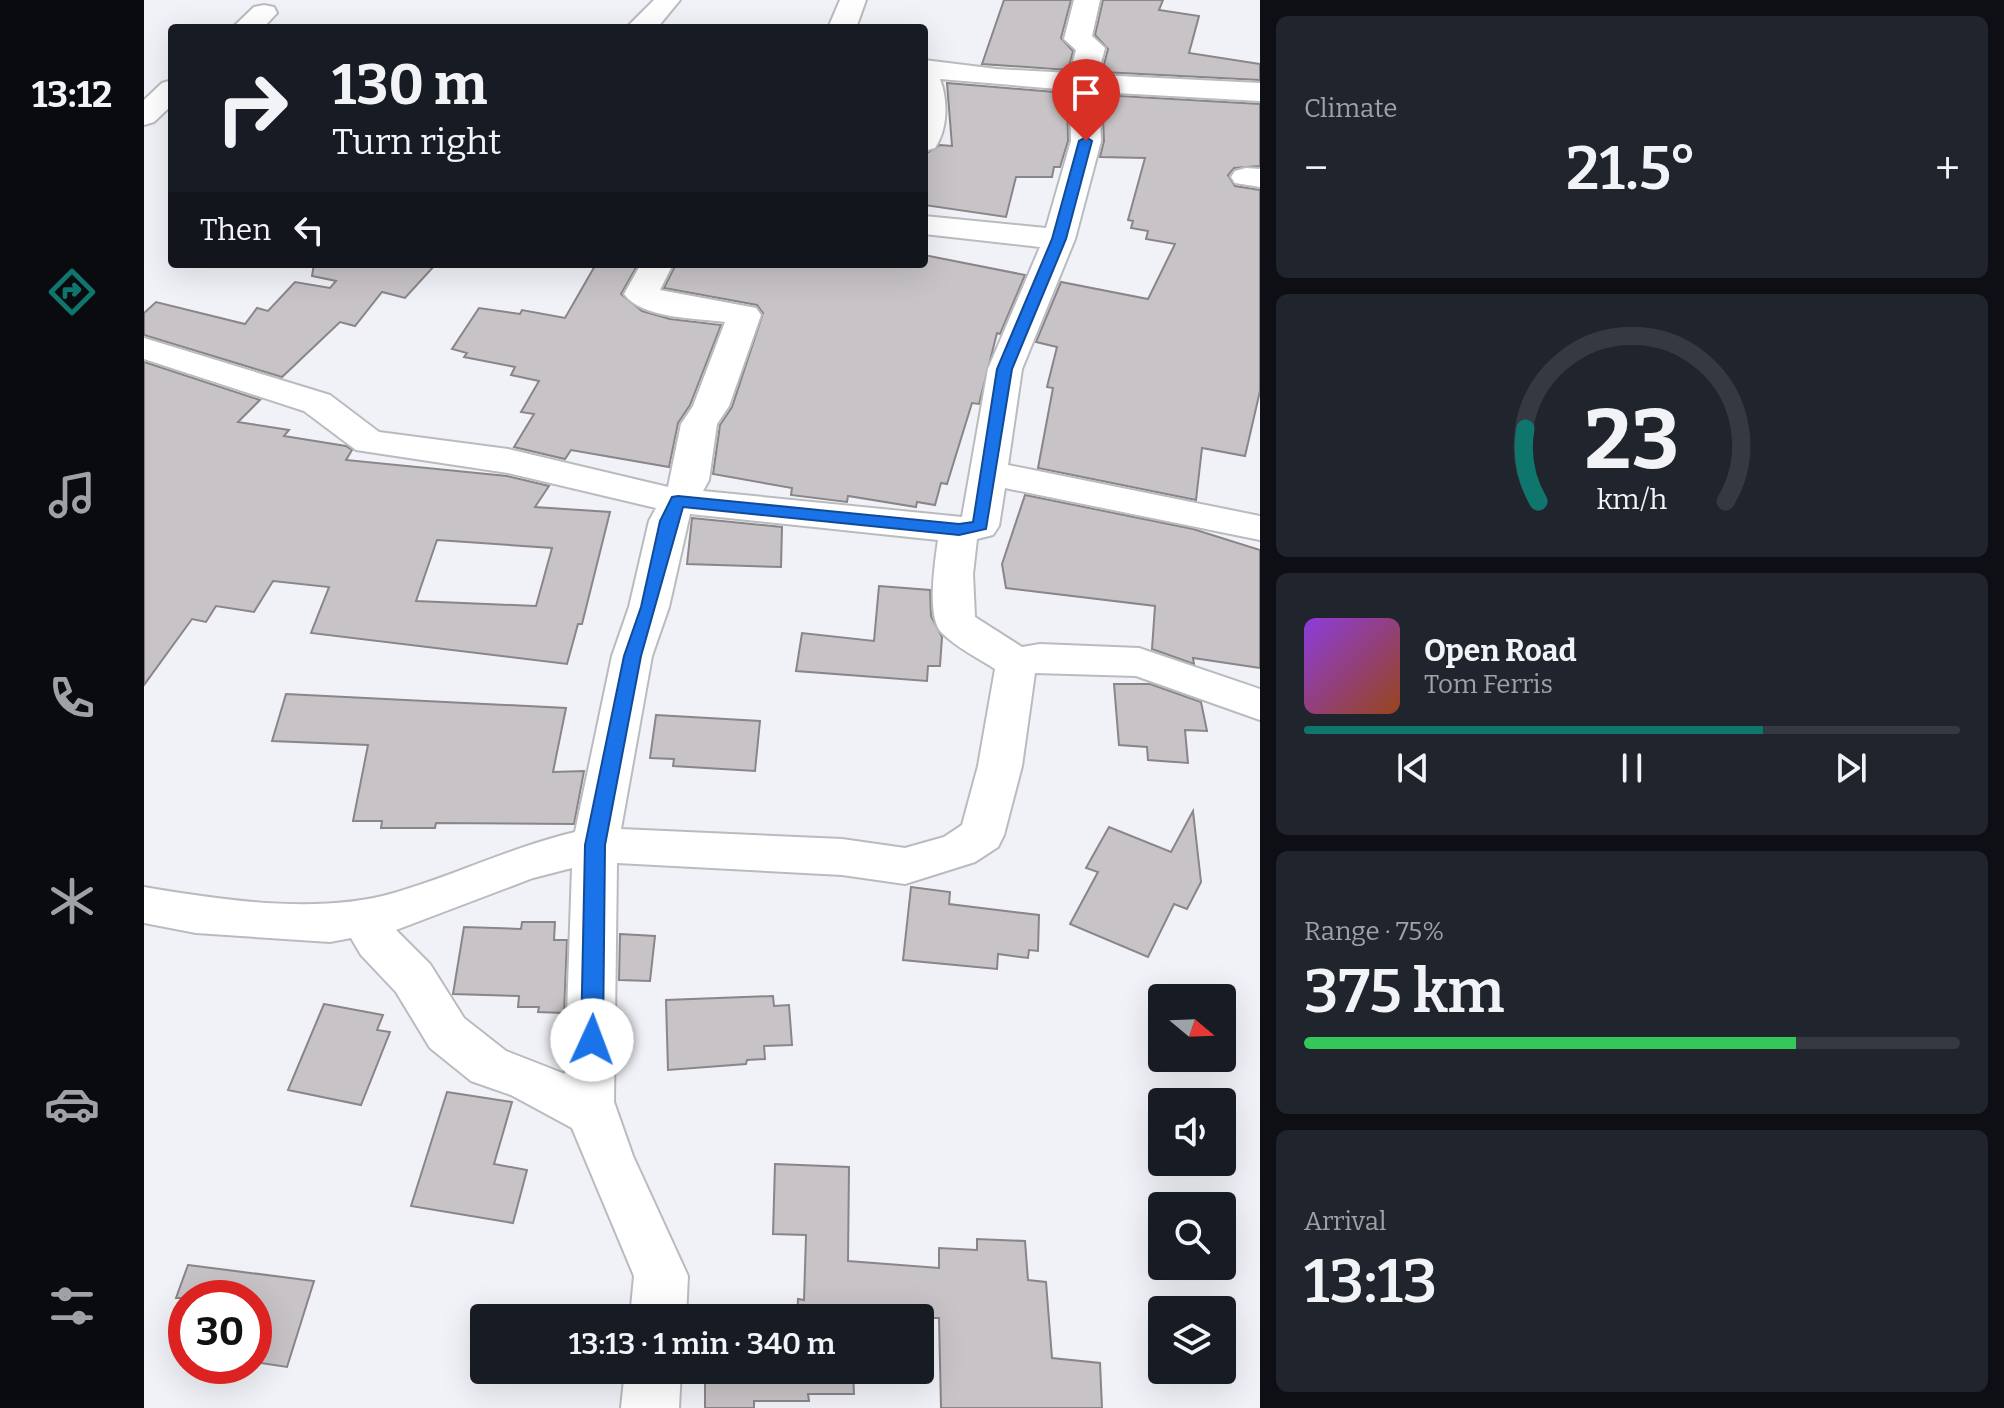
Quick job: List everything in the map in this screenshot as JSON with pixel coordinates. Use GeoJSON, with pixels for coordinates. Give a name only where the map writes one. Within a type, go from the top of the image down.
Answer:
{"type":"FeatureCollection","features":[{"type":"Feature","properties":{"kind":"street"},"geometry":{"type":"LineString","coordinates":[[645,24],[656,16],[667,0]]}},
{"type":"Feature","properties":{"kind":"street"},"geometry":{"type":"LineString","coordinates":[[844,24],[853,0]]}},
{"type":"Feature","properties":{"kind":"street"},"geometry":{"type":"LineString","coordinates":[[144,348],[317,403],[369,442],[508,461],[678,501],[959,530],[980,526],[1005,369],[1059,239],[1086,141],[1084,70],[1091,48],[1078,39],[1087,0]]}},
{"type":"Feature","properties":{"kind":"street"},"geometry":{"type":"LineString","coordinates":[[928,70],[997,78],[1260,92]]}},
{"type":"Feature","properties":{"kind":"street"},"geometry":{"type":"LineString","coordinates":[[928,83],[933,99],[928,123]]}},
{"type":"Feature","properties":{"kind":"street"},"geometry":{"type":"LineString","coordinates":[[144,116],[168,93]]}},
{"type":"Feature","properties":{"kind":"street"},"geometry":{"type":"LineString","coordinates":[[928,225],[1059,239]]}},
{"type":"Feature","properties":{"kind":"street"},"geometry":{"type":"LineString","coordinates":[[655,268],[641,294],[663,303],[744,315],[711,406],[699,424],[690,480],[668,521],[649,607],[632,656],[595,845],[589,1102],[607,1156],[661,1276],[659,1304]]}},
{"type":"Feature","properties":{"kind":"street"},"geometry":{"type":"LineString","coordinates":[[988,473],[1260,528]]}},
{"type":"Feature","properties":{"kind":"street"},"geometry":{"type":"LineString","coordinates":[[959,530],[953,574],[955,623],[1016,663],[1040,658],[1139,662],[1260,705]]}},
{"type":"Feature","properties":{"kind":"street"},"geometry":{"type":"LineString","coordinates":[[144,905],[196,914],[330,923],[397,911],[525,862],[595,845],[842,857],[905,866],[959,850],[982,835],[1000,766],[1016,663]]}},
{"type":"Feature","properties":{"kind":"street"},"geometry":{"type":"LineString","coordinates":[[364,918],[378,942],[413,978],[447,1033],[489,1066],[529,1080],[593,1114]]}},
{"type":"Feature","properties":{"kind":"street"},"geometry":{"type":"LineString","coordinates":[[650,1408],[652,1384]]}},
{"type":"Feature","properties":{"kind":"building"},"geometry":{"type":"Polygon","coordinates":[[[1004,0],[1071,0],[1061,38],[1073,51],[1068,70],[982,64],[1004,0]]]}},
{"type":"Feature","properties":{"kind":"building"},"geometry":{"type":"Polygon","coordinates":[[[1103,0],[1163,0],[1159,10],[1199,16],[1189,53],[1260,64],[1260,80],[1102,72],[1108,49],[1095,35],[1103,0]]]}},
{"type":"Feature","properties":{"kind":"building"},"geometry":{"type":"Polygon","coordinates":[[[947,83],[1067,93],[1068,141],[1060,167],[1054,167],[1052,177],[1016,177],[1006,217],[928,206],[928,152],[940,145],[952,146],[947,83]]]}},
{"type":"Feature","properties":{"kind":"building"},"geometry":{"type":"Polygon","coordinates":[[[1102,95],[1260,104],[1260,166],[1234,168],[1228,175],[1235,186],[1260,190],[1260,391],[1245,456],[1202,448],[1196,500],[1038,468],[1053,388],[1047,387],[1057,347],[1036,342],[1061,282],[1148,299],[1175,244],[1146,239],[1148,231],[1131,228],[1133,221],[1128,220],[1145,158],[1100,157],[1104,141],[1102,95]]]}},
{"type":"Feature","properties":{"kind":"building"},"geometry":{"type":"Polygon","coordinates":[[[928,256],[1025,275],[1000,334],[997,333],[979,404],[972,403],[947,484],[941,483],[935,505],[917,502],[916,507],[848,496],[847,502],[791,495],[792,488],[713,474],[720,425],[732,407],[763,313],[757,305],[664,288],[674,268],[928,268],[928,256]]]}},
{"type":"Feature","properties":{"kind":"building"},"geometry":{"type":"Polygon","coordinates":[[[313,268],[432,268],[405,298],[382,292],[355,326],[340,322],[282,377],[144,335],[144,313],[156,302],[245,324],[257,308],[268,311],[295,282],[330,288],[336,281],[312,276],[313,268]]]}},
{"type":"Feature","properties":{"kind":"building"},"geometry":{"type":"Polygon","coordinates":[[[594,268],[636,268],[621,294],[642,311],[670,319],[721,325],[690,405],[678,423],[669,467],[571,450],[565,459],[514,447],[534,414],[521,412],[539,381],[511,375],[515,367],[464,357],[467,353],[452,349],[479,308],[520,314],[522,310],[565,318],[594,268]]]}},
{"type":"Feature","properties":{"kind":"building"},"geometry":{"type":"Polygon","coordinates":[[[144,362],[260,400],[238,422],[289,430],[284,436],[346,446],[352,450],[346,460],[507,476],[549,486],[535,507],[610,512],[582,624],[578,624],[567,664],[311,633],[329,587],[273,581],[254,612],[216,606],[206,622],[192,619],[144,685],[144,362]],[[437,540],[416,601],[536,606],[552,548],[437,540]]]}},
{"type":"Feature","properties":{"kind":"building"},"geometry":{"type":"Polygon","coordinates":[[[1025,495],[1193,529],[1260,550],[1260,668],[1193,658],[1194,664],[1152,649],[1155,606],[1006,588],[1002,564],[1025,495]]]}},
{"type":"Feature","properties":{"kind":"building"},"geometry":{"type":"Polygon","coordinates":[[[692,518],[782,527],[781,567],[687,564],[692,518]]]}},
{"type":"Feature","properties":{"kind":"building"},"geometry":{"type":"Polygon","coordinates":[[[879,586],[930,590],[931,616],[942,637],[940,666],[928,666],[927,681],[796,671],[802,633],[874,641],[879,586]]]}},
{"type":"Feature","properties":{"kind":"building"},"geometry":{"type":"Polygon","coordinates":[[[1114,684],[1150,684],[1201,702],[1207,731],[1185,730],[1188,763],[1148,760],[1147,747],[1119,745],[1114,684]]]}},
{"type":"Feature","properties":{"kind":"building"},"geometry":{"type":"Polygon","coordinates":[[[286,694],[566,708],[553,772],[584,771],[574,824],[436,823],[435,828],[381,828],[382,821],[353,821],[368,745],[272,741],[286,694]]]}},
{"type":"Feature","properties":{"kind":"building"},"geometry":{"type":"Polygon","coordinates":[[[656,715],[760,721],[755,771],[673,766],[674,759],[650,758],[656,715]]]}},
{"type":"Feature","properties":{"kind":"building"},"geometry":{"type":"Polygon","coordinates":[[[1193,811],[1201,882],[1187,909],[1174,904],[1148,957],[1070,924],[1098,872],[1086,868],[1109,827],[1171,852],[1193,811]]]}},
{"type":"Feature","properties":{"kind":"building"},"geometry":{"type":"Polygon","coordinates":[[[911,887],[950,892],[949,904],[1039,915],[1038,951],[1029,950],[1028,958],[998,954],[997,969],[903,960],[911,887]]]}},
{"type":"Feature","properties":{"kind":"building"},"geometry":{"type":"Polygon","coordinates":[[[522,922],[555,922],[554,940],[567,940],[564,1013],[538,1012],[539,1007],[518,1007],[519,996],[453,994],[464,927],[521,929],[522,922]]]}},
{"type":"Feature","properties":{"kind":"building"},"geometry":{"type":"Polygon","coordinates":[[[620,934],[655,936],[650,981],[619,980],[620,934]]]}},
{"type":"Feature","properties":{"kind":"building"},"geometry":{"type":"Polygon","coordinates":[[[773,996],[774,1006],[789,1005],[792,1045],[764,1046],[765,1059],[747,1060],[746,1064],[668,1070],[666,1000],[773,996]]]}},
{"type":"Feature","properties":{"kind":"building"},"geometry":{"type":"Polygon","coordinates":[[[324,1004],[383,1015],[377,1030],[390,1032],[361,1105],[288,1090],[324,1004]]]}},
{"type":"Feature","properties":{"kind":"building"},"geometry":{"type":"Polygon","coordinates":[[[447,1092],[512,1102],[494,1164],[527,1170],[513,1223],[411,1206],[447,1092]]]}},
{"type":"Feature","properties":{"kind":"building"},"geometry":{"type":"Polygon","coordinates":[[[775,1164],[849,1167],[848,1261],[939,1268],[939,1248],[977,1250],[977,1239],[1025,1241],[1028,1280],[1046,1282],[1052,1358],[1100,1363],[1102,1408],[941,1408],[939,1318],[934,1318],[934,1304],[798,1304],[798,1299],[804,1300],[806,1235],[773,1234],[775,1164]]]}},
{"type":"Feature","properties":{"kind":"building"},"geometry":{"type":"Polygon","coordinates":[[[188,1265],[314,1281],[287,1367],[272,1365],[272,1280],[183,1280],[188,1265]]]}},
{"type":"Feature","properties":{"kind":"building"},"geometry":{"type":"Polygon","coordinates":[[[705,1384],[854,1384],[854,1394],[808,1394],[809,1401],[754,1401],[754,1408],[705,1408],[705,1384]]]}},
{"type":"Feature","properties":{"kind":"route"},"geometry":{"type":"LineString","coordinates":[[592,1040],[595,845],[632,656],[649,607],[668,521],[678,501],[959,530],[980,526],[1005,369],[1059,239],[1086,141]]}}]}
